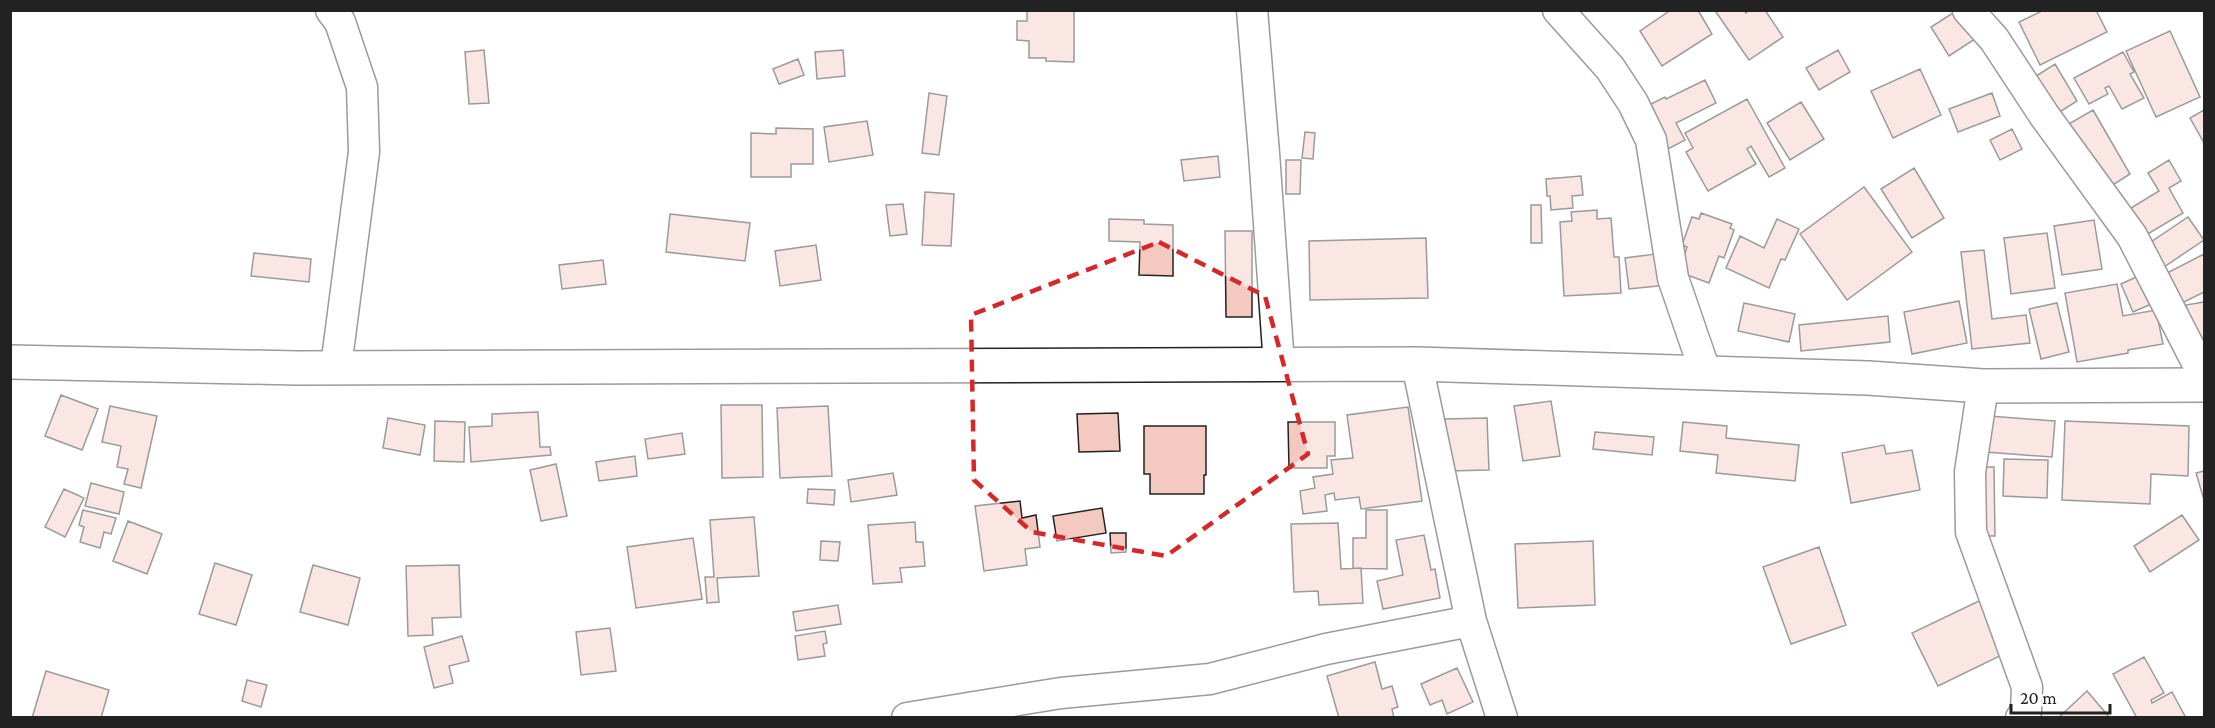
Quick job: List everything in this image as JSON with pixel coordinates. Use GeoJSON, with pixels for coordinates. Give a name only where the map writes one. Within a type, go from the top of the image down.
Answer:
{"type":"FeatureCollection","features":[{"type":"Feature","properties":{"kind":"street"},"geometry":{"type":"LineString","coordinates":[[331,10],[340,22],[362,87],[364,152],[336,367]]}},
{"type":"Feature","properties":{"kind":"street"},"geometry":{"type":"LineString","coordinates":[[1252,10],[1279,365]]}},
{"type":"Feature","properties":{"kind":"street"},"geometry":{"type":"LineString","coordinates":[[1558,10],[1610,68],[1633,103],[1651,140],[1673,278],[1706,374]]}},
{"type":"Feature","properties":{"kind":"street"},"geometry":{"type":"LineString","coordinates":[[1968,10],[1994,39],[2044,115],[2132,236],[2205,376]]}},
{"type":"Feature","properties":{"kind":"street"},"geometry":{"type":"LineString","coordinates":[[10,362],[336,367],[1417,364],[1868,378],[1983,386],[2205,385]]}},
{"type":"Feature","properties":{"kind":"street"},"geometry":{"type":"LineString","coordinates":[[1417,364],[1471,621],[1502,717]]}},
{"type":"Feature","properties":{"kind":"street"},"geometry":{"type":"LineString","coordinates":[[1983,386],[1970,472],[1971,532],[2027,687],[2026,712],[2021,717]]}},
{"type":"Feature","properties":{"kind":"street"},"geometry":{"type":"LineString","coordinates":[[907,717],[1061,693],[1210,679],[1326,649],[1471,621]]}},
{"type":"Feature","properties":{"kind":"highlighted area"},"geometry":{"type":"Polygon","coordinates":[[[1159,242],[1265,296],[1308,454],[1166,556],[1032,532],[974,480],[971,315],[1159,242]]]}},
{"type":"Feature","properties":{"kind":"building"},"geometry":{"type":"Polygon","coordinates":[[[1027,10],[1074,10],[1074,62],[1029,58],[1029,41],[1017,40],[1017,21],[1027,21],[1027,10]]]}},
{"type":"Feature","properties":{"kind":"building"},"geometry":{"type":"Polygon","coordinates":[[[1671,10],[1698,10],[1712,34],[1662,66],[1640,31],[1671,10]]]}},
{"type":"Feature","properties":{"kind":"building"},"geometry":{"type":"Polygon","coordinates":[[[1718,10],[1744,10],[1746,13],[1749,10],[1765,10],[1783,37],[1749,60],[1716,12],[1718,10]]]}},
{"type":"Feature","properties":{"kind":"building"},"geometry":{"type":"Polygon","coordinates":[[[2044,10],[2096,10],[2107,32],[2040,65],[2019,22],[2044,10]]]}},
{"type":"Feature","properties":{"kind":"building"},"geometry":{"type":"Polygon","coordinates":[[[1956,11],[1975,39],[1949,56],[1931,27],[1956,11]]]}},
{"type":"Feature","properties":{"kind":"building"},"geometry":{"type":"Polygon","coordinates":[[[2170,31],[2200,97],[2156,117],[2126,51],[2170,31]]]}},
{"type":"Feature","properties":{"kind":"building"},"geometry":{"type":"Polygon","coordinates":[[[484,50],[489,103],[469,104],[465,52],[484,50]]]}},
{"type":"Feature","properties":{"kind":"building"},"geometry":{"type":"Polygon","coordinates":[[[843,50],[845,76],[817,79],[815,52],[843,50]]]}},
{"type":"Feature","properties":{"kind":"building"},"geometry":{"type":"Polygon","coordinates":[[[1838,50],[1850,72],[1819,90],[1806,68],[1838,50]]]}},
{"type":"Feature","properties":{"kind":"building"},"geometry":{"type":"Polygon","coordinates":[[[2123,52],[2134,72],[2130,74],[2144,98],[2122,109],[2109,86],[2105,88],[2108,94],[2089,104],[2074,78],[2123,52]]]}},
{"type":"Feature","properties":{"kind":"building"},"geometry":{"type":"Polygon","coordinates":[[[798,59],[804,75],[779,84],[773,69],[798,59]]]}},
{"type":"Feature","properties":{"kind":"building"},"geometry":{"type":"Polygon","coordinates":[[[2055,64],[2077,101],[2055,115],[2033,78],[2055,64]]]}},
{"type":"Feature","properties":{"kind":"building"},"geometry":{"type":"Polygon","coordinates":[[[1920,69],[1941,115],[1893,138],[1871,91],[1920,69]]]}},
{"type":"Feature","properties":{"kind":"building"},"geometry":{"type":"Polygon","coordinates":[[[1705,80],[1716,103],[1676,123],[1685,140],[1668,149],[1647,106],[1705,80]]]}},
{"type":"Feature","properties":{"kind":"building"},"geometry":{"type":"Polygon","coordinates":[[[929,93],[947,96],[939,155],[922,153],[929,93]]]}},
{"type":"Feature","properties":{"kind":"building"},"geometry":{"type":"Polygon","coordinates":[[[1992,93],[2000,116],[1958,132],[1949,109],[1992,93]]]}},
{"type":"Feature","properties":{"kind":"building"},"geometry":{"type":"Polygon","coordinates":[[[1747,99],[1785,168],[1769,177],[1751,146],[1747,149],[1756,164],[1708,191],[1686,152],[1693,148],[1685,133],[1747,99]]]}},
{"type":"Feature","properties":{"kind":"building"},"geometry":{"type":"Polygon","coordinates":[[[1801,102],[1824,139],[1790,160],[1767,123],[1801,102]]]}},
{"type":"Feature","properties":{"kind":"building"},"geometry":{"type":"Polygon","coordinates":[[[2093,110],[2130,174],[2105,190],[2067,125],[2093,110]]]}},
{"type":"Feature","properties":{"kind":"building"},"geometry":{"type":"Polygon","coordinates":[[[2204,110],[2204,143],[2190,118],[2204,110]]]}},
{"type":"Feature","properties":{"kind":"building"},"geometry":{"type":"Polygon","coordinates":[[[867,121],[873,155],[829,162],[824,127],[867,121]]]}},
{"type":"Feature","properties":{"kind":"building"},"geometry":{"type":"Polygon","coordinates":[[[776,128],[813,129],[813,164],[791,164],[791,177],[751,177],[751,133],[776,134],[776,128]]]}},
{"type":"Feature","properties":{"kind":"building"},"geometry":{"type":"Polygon","coordinates":[[[2012,129],[2022,149],[2000,160],[1990,140],[2012,129]]]}},
{"type":"Feature","properties":{"kind":"building"},"geometry":{"type":"Polygon","coordinates":[[[1305,132],[1315,133],[1313,159],[1302,158],[1305,132]]]}},
{"type":"Feature","properties":{"kind":"building"},"geometry":{"type":"Polygon","coordinates":[[[1218,156],[1220,177],[1184,181],[1181,160],[1218,156]]]}},
{"type":"Feature","properties":{"kind":"building"},"geometry":{"type":"Polygon","coordinates":[[[1286,160],[1301,160],[1300,194],[1286,194],[1286,160]]]}},
{"type":"Feature","properties":{"kind":"building"},"geometry":{"type":"Polygon","coordinates":[[[2169,160],[2181,181],[2169,188],[2183,213],[2141,238],[2126,211],[2159,191],[2148,173],[2169,160]]]}},
{"type":"Feature","properties":{"kind":"building"},"geometry":{"type":"Polygon","coordinates":[[[1914,168],[1944,218],[1912,238],[1881,189],[1914,168]]]}},
{"type":"Feature","properties":{"kind":"building"},"geometry":{"type":"Polygon","coordinates":[[[1581,176],[1583,195],[1572,196],[1573,208],[1551,210],[1546,179],[1581,176]]]}},
{"type":"Feature","properties":{"kind":"building"},"geometry":{"type":"Polygon","coordinates":[[[1864,187],[1912,252],[1847,300],[1800,234],[1864,187]]]}},
{"type":"Feature","properties":{"kind":"building"},"geometry":{"type":"Polygon","coordinates":[[[925,192],[954,194],[951,246],[922,245],[925,192]]]}},
{"type":"Feature","properties":{"kind":"building"},"geometry":{"type":"Polygon","coordinates":[[[903,204],[907,234],[890,236],[886,205],[903,204]]]}},
{"type":"Feature","properties":{"kind":"building"},"geometry":{"type":"Polygon","coordinates":[[[1531,205],[1541,205],[1542,243],[1531,243],[1531,205]]]}},
{"type":"Feature","properties":{"kind":"building"},"geometry":{"type":"Polygon","coordinates":[[[1597,210],[1597,219],[1611,218],[1614,257],[1619,257],[1621,293],[1564,296],[1560,222],[1572,221],[1571,212],[1597,210]]]}},
{"type":"Feature","properties":{"kind":"building"},"geometry":{"type":"Polygon","coordinates":[[[1701,213],[1732,224],[1730,228],[1734,230],[1724,258],[1719,256],[1709,283],[1679,272],[1687,247],[1682,245],[1692,217],[1699,219],[1701,213]]]}},
{"type":"Feature","properties":{"kind":"building"},"geometry":{"type":"Polygon","coordinates":[[[670,214],[750,223],[745,261],[666,252],[670,214]]]}},
{"type":"Feature","properties":{"kind":"building"},"geometry":{"type":"Polygon","coordinates":[[[2188,217],[2204,240],[2161,269],[2145,246],[2188,217]]]}},
{"type":"Feature","properties":{"kind":"building"},"geometry":{"type":"Polygon","coordinates":[[[1109,219],[1144,220],[1144,224],[1173,225],[1173,276],[1139,275],[1140,242],[1109,241],[1109,219]]]}},
{"type":"Feature","properties":{"kind":"building"},"geometry":{"type":"Polygon","coordinates":[[[1777,219],[1799,229],[1785,260],[1781,259],[1769,288],[1726,268],[1740,236],[1764,248],[1777,219]]]}},
{"type":"Feature","properties":{"kind":"building"},"geometry":{"type":"Polygon","coordinates":[[[2094,220],[2102,269],[2062,275],[2054,226],[2094,220]]]}},
{"type":"Feature","properties":{"kind":"building"},"geometry":{"type":"Polygon","coordinates":[[[1225,231],[1252,231],[1252,317],[1226,317],[1225,231]]]}},
{"type":"Feature","properties":{"kind":"building"},"geometry":{"type":"Polygon","coordinates":[[[2047,233],[2055,288],[2011,294],[2004,238],[2047,233]]]}},
{"type":"Feature","properties":{"kind":"building"},"geometry":{"type":"Polygon","coordinates":[[[1426,238],[1428,298],[1310,300],[1309,241],[1426,238]]]}},
{"type":"Feature","properties":{"kind":"building"},"geometry":{"type":"Polygon","coordinates":[[[816,245],[821,280],[780,286],[775,251],[816,245]]]}},
{"type":"Feature","properties":{"kind":"building"},"geometry":{"type":"Polygon","coordinates":[[[1984,250],[1992,319],[2026,315],[2030,343],[1972,349],[1961,252],[1984,250]]]}},
{"type":"Feature","properties":{"kind":"building"},"geometry":{"type":"Polygon","coordinates":[[[254,253],[311,259],[309,282],[251,276],[254,253]]]}},
{"type":"Feature","properties":{"kind":"building"},"geometry":{"type":"Polygon","coordinates":[[[1663,253],[1667,285],[1629,289],[1625,258],[1663,253]]]}},
{"type":"Feature","properties":{"kind":"building"},"geometry":{"type":"Polygon","coordinates":[[[2204,254],[2204,292],[2182,303],[2167,273],[2204,254]]]}},
{"type":"Feature","properties":{"kind":"building"},"geometry":{"type":"Polygon","coordinates":[[[603,260],[606,284],[562,289],[559,265],[603,260]]]}},
{"type":"Feature","properties":{"kind":"building"},"geometry":{"type":"Polygon","coordinates":[[[2143,274],[2156,302],[2133,312],[2121,284],[2143,274]]]}},
{"type":"Feature","properties":{"kind":"building"},"geometry":{"type":"Polygon","coordinates":[[[2117,284],[2123,316],[2156,310],[2163,344],[2077,362],[2065,293],[2117,284]]]}},
{"type":"Feature","properties":{"kind":"building"},"geometry":{"type":"Polygon","coordinates":[[[1959,301],[1967,343],[1912,354],[1904,312],[1959,301]]]}},
{"type":"Feature","properties":{"kind":"building"},"geometry":{"type":"Polygon","coordinates":[[[2204,302],[2204,347],[2193,348],[2186,305],[2204,302]]]}},
{"type":"Feature","properties":{"kind":"building"},"geometry":{"type":"Polygon","coordinates":[[[1744,303],[1795,314],[1789,342],[1738,331],[1744,303]]]}},
{"type":"Feature","properties":{"kind":"building"},"geometry":{"type":"Polygon","coordinates":[[[2057,303],[2069,352],[2041,359],[2029,309],[2057,303]]]}},
{"type":"Feature","properties":{"kind":"building"},"geometry":{"type":"Polygon","coordinates":[[[1888,316],[1890,342],[1801,351],[1799,325],[1888,316]]]}},
{"type":"Feature","properties":{"kind":"building"},"geometry":{"type":"Polygon","coordinates":[[[61,395],[98,409],[82,450],[45,436],[61,395]]]}},
{"type":"Feature","properties":{"kind":"building"},"geometry":{"type":"Polygon","coordinates":[[[1551,401],[1560,456],[1523,461],[1514,406],[1551,401]]]}},
{"type":"Feature","properties":{"kind":"building"},"geometry":{"type":"Polygon","coordinates":[[[721,405],[762,405],[763,477],[722,478],[721,405]]]}},
{"type":"Feature","properties":{"kind":"building"},"geometry":{"type":"Polygon","coordinates":[[[110,406],[157,416],[141,488],[124,484],[128,469],[117,467],[121,446],[102,442],[110,406]]]}},
{"type":"Feature","properties":{"kind":"building"},"geometry":{"type":"Polygon","coordinates":[[[828,406],[832,476],[780,478],[777,408],[828,406]]]}},
{"type":"Feature","properties":{"kind":"building"},"geometry":{"type":"Polygon","coordinates":[[[1408,407],[1422,501],[1361,509],[1359,497],[1335,500],[1334,493],[1325,495],[1327,511],[1303,514],[1300,491],[1315,488],[1313,477],[1333,474],[1331,460],[1353,458],[1347,415],[1408,407]]]}},
{"type":"Feature","properties":{"kind":"building"},"geometry":{"type":"Polygon","coordinates":[[[538,412],[540,447],[550,447],[551,455],[471,462],[469,427],[492,426],[492,414],[538,412]]]}},
{"type":"Feature","properties":{"kind":"building"},"geometry":{"type":"Polygon","coordinates":[[[1118,413],[1120,451],[1079,452],[1077,414],[1118,413]]]}},
{"type":"Feature","properties":{"kind":"building"},"geometry":{"type":"Polygon","coordinates":[[[1989,416],[2055,421],[2052,457],[1986,452],[1989,416]]]}},
{"type":"Feature","properties":{"kind":"building"},"geometry":{"type":"Polygon","coordinates":[[[388,418],[425,425],[420,455],[383,448],[388,418]]]}},
{"type":"Feature","properties":{"kind":"building"},"geometry":{"type":"Polygon","coordinates":[[[1487,418],[1489,470],[1447,471],[1445,419],[1487,418]]]}},
{"type":"Feature","properties":{"kind":"building"},"geometry":{"type":"Polygon","coordinates":[[[435,421],[465,422],[464,462],[434,461],[435,421]]]}},
{"type":"Feature","properties":{"kind":"building"},"geometry":{"type":"Polygon","coordinates":[[[2065,421],[2189,426],[2188,476],[2151,474],[2150,504],[2062,500],[2065,421]]]}},
{"type":"Feature","properties":{"kind":"building"},"geometry":{"type":"Polygon","coordinates":[[[1288,422],[1335,422],[1335,456],[1327,456],[1327,468],[1289,468],[1288,422]]]}},
{"type":"Feature","properties":{"kind":"building"},"geometry":{"type":"Polygon","coordinates":[[[1683,422],[1727,426],[1726,438],[1799,445],[1795,481],[1716,473],[1718,455],[1680,451],[1683,422]]]}},
{"type":"Feature","properties":{"kind":"building"},"geometry":{"type":"Polygon","coordinates":[[[1144,426],[1206,426],[1204,494],[1150,494],[1150,474],[1144,474],[1144,426]]]}},
{"type":"Feature","properties":{"kind":"building"},"geometry":{"type":"Polygon","coordinates":[[[1595,432],[1654,437],[1652,455],[1593,449],[1595,432]]]}},
{"type":"Feature","properties":{"kind":"building"},"geometry":{"type":"Polygon","coordinates":[[[682,433],[685,454],[648,459],[645,439],[682,433]]]}},
{"type":"Feature","properties":{"kind":"building"},"geometry":{"type":"Polygon","coordinates":[[[1884,445],[1886,454],[1912,450],[1920,490],[1851,503],[1842,453],[1884,445]]]}},
{"type":"Feature","properties":{"kind":"building"},"geometry":{"type":"Polygon","coordinates":[[[635,456],[637,476],[599,481],[596,462],[635,456]]]}},
{"type":"Feature","properties":{"kind":"building"},"geometry":{"type":"Polygon","coordinates":[[[2004,459],[2048,460],[2047,498],[2003,496],[2004,459]]]}},
{"type":"Feature","properties":{"kind":"building"},"geometry":{"type":"Polygon","coordinates":[[[556,464],[567,516],[541,521],[530,470],[556,464]]]}},
{"type":"Feature","properties":{"kind":"building"},"geometry":{"type":"Polygon","coordinates":[[[1974,467],[1994,467],[1995,536],[1976,536],[1974,467]]]}},
{"type":"Feature","properties":{"kind":"building"},"geometry":{"type":"Polygon","coordinates":[[[2204,471],[2204,500],[2196,473],[2204,471]]]}},
{"type":"Feature","properties":{"kind":"building"},"geometry":{"type":"Polygon","coordinates":[[[893,473],[897,495],[851,502],[848,480],[893,473]]]}},
{"type":"Feature","properties":{"kind":"building"},"geometry":{"type":"Polygon","coordinates":[[[91,483],[124,492],[119,514],[85,506],[91,483]]]}},
{"type":"Feature","properties":{"kind":"building"},"geometry":{"type":"Polygon","coordinates":[[[64,489],[84,498],[65,537],[45,527],[64,489]]]}},
{"type":"Feature","properties":{"kind":"building"},"geometry":{"type":"Polygon","coordinates":[[[808,489],[835,490],[834,505],[807,503],[808,489]]]}},
{"type":"Feature","properties":{"kind":"building"},"geometry":{"type":"Polygon","coordinates":[[[1020,501],[1022,518],[1036,515],[1040,547],[1025,549],[1027,565],[984,571],[975,506],[1020,501]]]}},
{"type":"Feature","properties":{"kind":"building"},"geometry":{"type":"Polygon","coordinates":[[[1102,508],[1106,533],[1057,541],[1053,516],[1102,508]]]}},
{"type":"Feature","properties":{"kind":"building"},"geometry":{"type":"Polygon","coordinates":[[[83,510],[116,518],[111,534],[104,532],[100,548],[80,542],[84,527],[79,525],[83,510]]]}},
{"type":"Feature","properties":{"kind":"building"},"geometry":{"type":"Polygon","coordinates":[[[1366,510],[1387,510],[1387,569],[1353,568],[1353,538],[1366,538],[1366,510]]]}},
{"type":"Feature","properties":{"kind":"building"},"geometry":{"type":"Polygon","coordinates":[[[2182,515],[2199,540],[2150,572],[2134,546],[2182,515]]]}},
{"type":"Feature","properties":{"kind":"building"},"geometry":{"type":"Polygon","coordinates":[[[754,517],[759,576],[717,578],[719,602],[707,603],[705,577],[714,577],[710,520],[754,517]]]}},
{"type":"Feature","properties":{"kind":"building"},"geometry":{"type":"Polygon","coordinates":[[[128,521],[162,534],[147,574],[113,561],[128,521]]]}},
{"type":"Feature","properties":{"kind":"building"},"geometry":{"type":"Polygon","coordinates":[[[915,522],[916,542],[923,542],[925,566],[900,568],[902,582],[873,584],[868,525],[915,522]]]}},
{"type":"Feature","properties":{"kind":"building"},"geometry":{"type":"Polygon","coordinates":[[[1338,523],[1341,569],[1361,568],[1363,603],[1319,605],[1318,591],[1294,592],[1291,524],[1338,523]]]}},
{"type":"Feature","properties":{"kind":"building"},"geometry":{"type":"Polygon","coordinates":[[[1110,533],[1126,533],[1126,552],[1111,553],[1110,533]]]}},
{"type":"Feature","properties":{"kind":"building"},"geometry":{"type":"Polygon","coordinates":[[[1424,535],[1431,570],[1435,569],[1440,598],[1383,609],[1377,581],[1403,575],[1396,540],[1424,535]]]}},
{"type":"Feature","properties":{"kind":"building"},"geometry":{"type":"Polygon","coordinates":[[[693,538],[702,599],[636,608],[627,547],[693,538]]]}},
{"type":"Feature","properties":{"kind":"building"},"geometry":{"type":"Polygon","coordinates":[[[821,541],[840,542],[838,561],[820,560],[821,541]]]}},
{"type":"Feature","properties":{"kind":"building"},"geometry":{"type":"Polygon","coordinates":[[[1593,541],[1595,605],[1518,608],[1515,544],[1593,541]]]}},
{"type":"Feature","properties":{"kind":"building"},"geometry":{"type":"Polygon","coordinates":[[[1819,547],[1846,625],[1791,644],[1763,567],[1819,547]]]}},
{"type":"Feature","properties":{"kind":"building"},"geometry":{"type":"Polygon","coordinates":[[[215,563],[252,575],[236,625],[199,614],[215,563]]]}},
{"type":"Feature","properties":{"kind":"building"},"geometry":{"type":"Polygon","coordinates":[[[313,565],[360,578],[348,625],[300,612],[313,565]]]}},
{"type":"Feature","properties":{"kind":"building"},"geometry":{"type":"Polygon","coordinates":[[[459,565],[461,617],[432,618],[433,635],[408,636],[406,566],[459,565]]]}},
{"type":"Feature","properties":{"kind":"building"},"geometry":{"type":"Polygon","coordinates":[[[1981,600],[2006,653],[1938,686],[1912,633],[1981,600]]]}},
{"type":"Feature","properties":{"kind":"building"},"geometry":{"type":"Polygon","coordinates":[[[838,605],[841,624],[796,631],[793,612],[838,605]]]}},
{"type":"Feature","properties":{"kind":"building"},"geometry":{"type":"Polygon","coordinates":[[[610,628],[616,671],[581,675],[576,632],[610,628]]]}},
{"type":"Feature","properties":{"kind":"building"},"geometry":{"type":"Polygon","coordinates":[[[825,631],[827,643],[823,644],[825,656],[798,660],[795,636],[825,631]]]}},
{"type":"Feature","properties":{"kind":"building"},"geometry":{"type":"Polygon","coordinates":[[[462,636],[469,661],[449,666],[453,683],[434,688],[424,647],[462,636]]]}},
{"type":"Feature","properties":{"kind":"building"},"geometry":{"type":"Polygon","coordinates":[[[2144,657],[2164,693],[2151,700],[2152,703],[2172,692],[2186,718],[2137,718],[2113,674],[2144,657]]]}},
{"type":"Feature","properties":{"kind":"building"},"geometry":{"type":"Polygon","coordinates":[[[1375,662],[1382,689],[1392,686],[1398,707],[1392,709],[1394,718],[1339,718],[1327,676],[1375,662]]]}},
{"type":"Feature","properties":{"kind":"building"},"geometry":{"type":"Polygon","coordinates":[[[1457,668],[1473,702],[1447,714],[1442,700],[1430,705],[1421,684],[1457,668]]]}},
{"type":"Feature","properties":{"kind":"building"},"geometry":{"type":"Polygon","coordinates":[[[46,671],[109,690],[101,718],[32,718],[46,671]]]}},
{"type":"Feature","properties":{"kind":"building"},"geometry":{"type":"Polygon","coordinates":[[[247,680],[267,685],[261,707],[242,701],[247,680]]]}},
{"type":"Feature","properties":{"kind":"building"},"geometry":{"type":"Polygon","coordinates":[[[2087,691],[2110,718],[2058,718],[2087,691]]]}}]}
